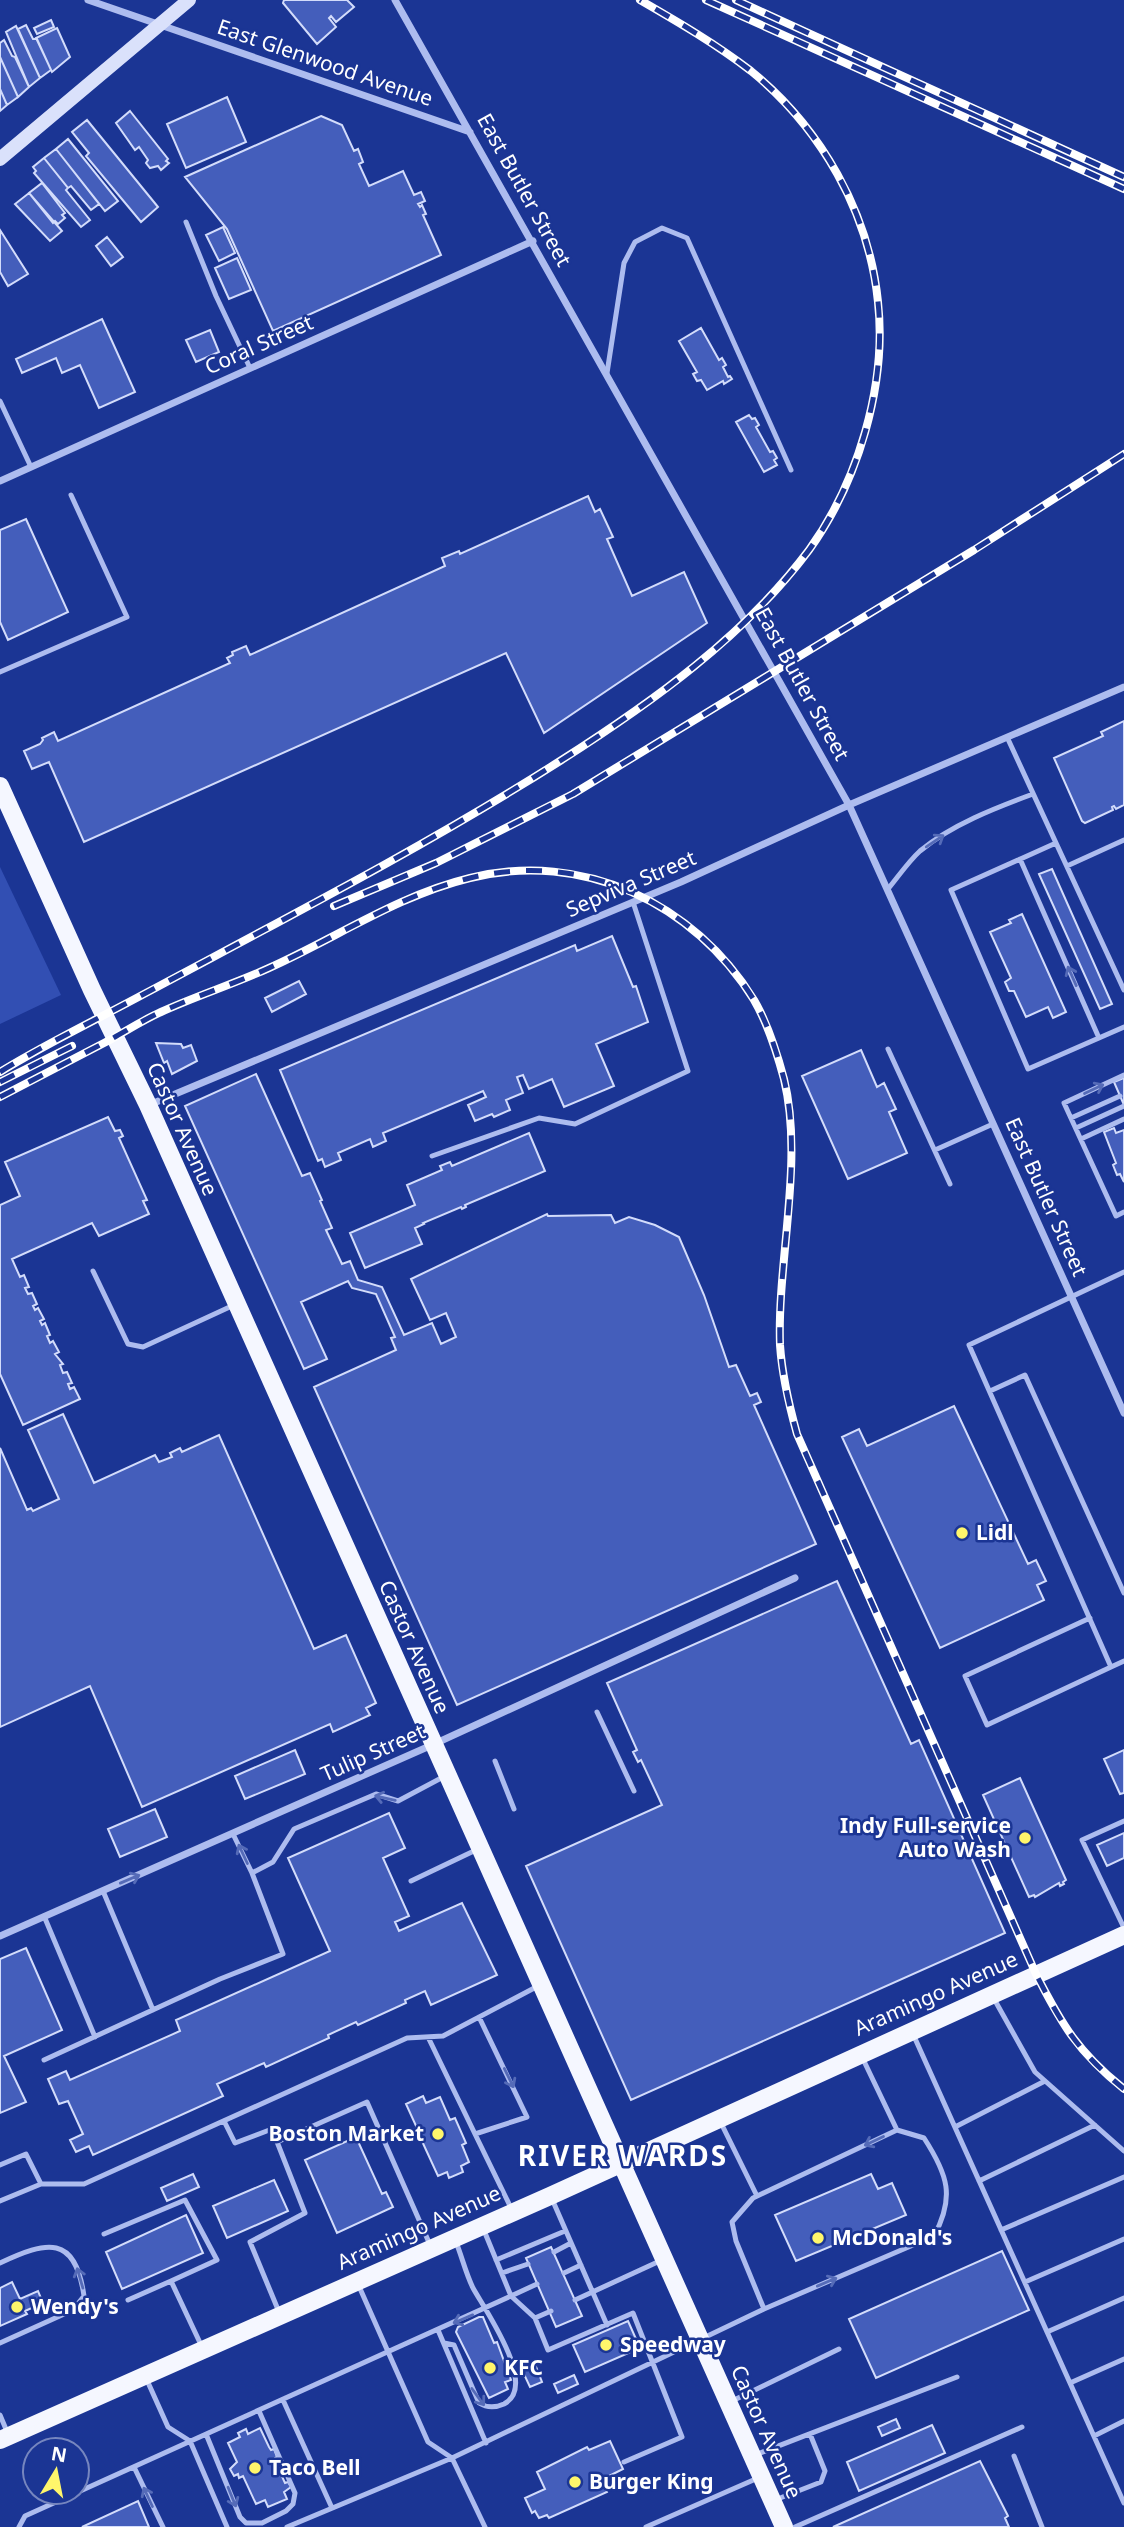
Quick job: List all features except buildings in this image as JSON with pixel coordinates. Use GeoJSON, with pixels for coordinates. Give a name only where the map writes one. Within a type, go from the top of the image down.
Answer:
{"type":"FeatureCollection","features":[{"type":"Feature","properties":{"kind":"main road"},"geometry":{"type":"LineString","coordinates":[[0,159],[189,0]]}},
{"type":"Feature","properties":{"kind":"main road","name":"Castor Avenue"},"geometry":{"type":"LineString","coordinates":[[0,786],[92,990],[148,1105],[783,2527]]}},
{"type":"Feature","properties":{"kind":"main road","name":"Aramingo Avenue"},"geometry":{"type":"LineString","coordinates":[[5,2438],[550,2196],[1124,1934]]}},
{"type":"Feature","properties":{"kind":"street","name":"East Glenwood Avenue"},"geometry":{"type":"LineString","coordinates":[[88,0],[471,132]]}},
{"type":"Feature","properties":{"kind":"street","name":"East Butler Street"},"geometry":{"type":"LineString","coordinates":[[396,0],[849,805],[1124,1413]]}},
{"type":"Feature","properties":{"kind":"street","name":"Coral Street"},"geometry":{"type":"LineString","coordinates":[[0,481],[533,241]]}},
{"type":"Feature","properties":{"kind":"street","name":"Sepviva Street"},"geometry":{"type":"LineString","coordinates":[[148,1105],[681,883],[849,805],[1124,687]]}},
{"type":"Feature","properties":{"kind":"street","name":"Tulip Street"},"geometry":{"type":"LineString","coordinates":[[0,1936],[233,1835],[795,1578]]}},
{"type":"Feature","properties":{"kind":"lane"},"geometry":{"type":"LineString","coordinates":[[186,222],[216,296],[250,368]]}},
{"type":"Feature","properties":{"kind":"lane"},"geometry":{"type":"LineString","coordinates":[[607,373],[624,263],[635,242],[662,228],[687,238],[791,470]]}},
{"type":"Feature","properties":{"kind":"lane"},"geometry":{"type":"LineString","coordinates":[[0,401],[31,467]]}},
{"type":"Feature","properties":{"kind":"lane"},"geometry":{"type":"LineString","coordinates":[[0,672],[127,617],[71,495]]}},
{"type":"Feature","properties":{"kind":"lane"},"geometry":{"type":"LineString","coordinates":[[1007,737],[1124,990]]}},
{"type":"Feature","properties":{"kind":"lane"},"geometry":{"type":"LineString","coordinates":[[888,889],[919,852],[943,835],[1004,804],[1033,794]]}},
{"type":"Feature","properties":{"kind":"lane"},"geometry":{"type":"LineString","coordinates":[[1067,866],[1124,840]]}},
{"type":"Feature","properties":{"kind":"lane"},"geometry":{"type":"LineString","coordinates":[[1056,843],[951,890],[1028,1069],[1124,1027]]}},
{"type":"Feature","properties":{"kind":"lane"},"geometry":{"type":"LineString","coordinates":[[1020,859],[1099,1038]]}},
{"type":"Feature","properties":{"kind":"lane"},"geometry":{"type":"LineString","coordinates":[[432,1156],[539,1118],[575,1124],[688,1071],[633,902]]}},
{"type":"Feature","properties":{"kind":"lane"},"geometry":{"type":"LineString","coordinates":[[888,1049],[950,1184]]}},
{"type":"Feature","properties":{"kind":"lane"},"geometry":{"type":"LineString","coordinates":[[1124,1075],[1064,1103],[1116,1216],[1124,1213]]}},
{"type":"Feature","properties":{"kind":"lane"},"geometry":{"type":"LineString","coordinates":[[1071,1118],[1120,1096]]}},
{"type":"Feature","properties":{"kind":"lane"},"geometry":{"type":"LineString","coordinates":[[1076,1128],[1124,1107]]}},
{"type":"Feature","properties":{"kind":"lane"},"geometry":{"type":"LineString","coordinates":[[1081,1139],[1124,1119]]}},
{"type":"Feature","properties":{"kind":"lane"},"geometry":{"type":"LineString","coordinates":[[935,1150],[993,1124]]}},
{"type":"Feature","properties":{"kind":"lane"},"geometry":{"type":"LineString","coordinates":[[93,1270],[128,1345],[143,1347],[236,1304]]}},
{"type":"Feature","properties":{"kind":"lane"},"geometry":{"type":"LineString","coordinates":[[1111,1667],[969,1345],[1124,1272]]}},
{"type":"Feature","properties":{"kind":"lane"},"geometry":{"type":"LineString","coordinates":[[990,1391],[1025,1375],[1124,1593]]}},
{"type":"Feature","properties":{"kind":"lane"},"geometry":{"type":"LineString","coordinates":[[1090,1618],[965,1676],[987,1725],[1124,1661]]}},
{"type":"Feature","properties":{"kind":"lane"},"geometry":{"type":"LineString","coordinates":[[597,1712],[634,1791]]}},
{"type":"Feature","properties":{"kind":"lane"},"geometry":{"type":"LineString","coordinates":[[495,1761],[514,1809]]}},
{"type":"Feature","properties":{"kind":"lane"},"geometry":{"type":"LineString","coordinates":[[252,1873],[272,1862],[294,1829],[376,1794],[398,1801],[446,1775]]}},
{"type":"Feature","properties":{"kind":"lane"},"geometry":{"type":"LineString","coordinates":[[1124,1821],[1082,1840],[1124,1928]]}},
{"type":"Feature","properties":{"kind":"lane"},"geometry":{"type":"LineString","coordinates":[[44,2060],[220,1979],[283,1954],[252,1873],[233,1835]]}},
{"type":"Feature","properties":{"kind":"lane"},"geometry":{"type":"LineString","coordinates":[[411,1881],[479,1848]]}},
{"type":"Feature","properties":{"kind":"lane"},"geometry":{"type":"LineString","coordinates":[[103,1891],[153,2010]]}},
{"type":"Feature","properties":{"kind":"lane"},"geometry":{"type":"LineString","coordinates":[[44,1916],[95,2037]]}},
{"type":"Feature","properties":{"kind":"lane"},"geometry":{"type":"LineString","coordinates":[[0,2201],[41,2184],[84,2184],[407,2038],[443,2036],[541,1984]]}},
{"type":"Feature","properties":{"kind":"lane"},"geometry":{"type":"LineString","coordinates":[[992,1994],[1035,2072],[1124,2151]]}},
{"type":"Feature","properties":{"kind":"lane"},"geometry":{"type":"LineString","coordinates":[[475,2134],[527,2117],[479,2017]]}},
{"type":"Feature","properties":{"kind":"lane"},"geometry":{"type":"LineString","coordinates":[[912,2030],[1124,2503]]}},
{"type":"Feature","properties":{"kind":"lane"},"geometry":{"type":"LineString","coordinates":[[428,2037],[513,2211]]}},
{"type":"Feature","properties":{"kind":"lane"},"geometry":{"type":"LineString","coordinates":[[860,2054],[897,2130]]}},
{"type":"Feature","properties":{"kind":"lane"},"geometry":{"type":"LineString","coordinates":[[955,2127],[1045,2081]]}},
{"type":"Feature","properties":{"kind":"lane"},"geometry":{"type":"LineString","coordinates":[[277,2142],[366,2102],[431,2247]]}},
{"type":"Feature","properties":{"kind":"lane"},"geometry":{"type":"LineString","coordinates":[[719,2118],[757,2196]]}},
{"type":"Feature","properties":{"kind":"lane"},"geometry":{"type":"LineString","coordinates":[[224,2121],[235,2143],[272,2129],[305,2213],[250,2242],[280,2315]]}},
{"type":"Feature","properties":{"kind":"lane"},"geometry":{"type":"LineString","coordinates":[[979,2181],[1095,2125]]}},
{"type":"Feature","properties":{"kind":"lane"},"geometry":{"type":"LineString","coordinates":[[287,2527],[452,2458],[764,2309],[934,2236],[944,2217],[946,2181],[925,2138],[897,2130],[757,2196],[732,2222],[736,2241],[764,2309]]}},
{"type":"Feature","properties":{"kind":"lane"},"geometry":{"type":"LineString","coordinates":[[0,2165],[26,2154],[41,2184]]}},
{"type":"Feature","properties":{"kind":"lane"},"geometry":{"type":"LineString","coordinates":[[1002,2230],[1124,2177]]}},
{"type":"Feature","properties":{"kind":"lane"},"geometry":{"type":"LineString","coordinates":[[550,2196],[607,2325]]}},
{"type":"Feature","properties":{"kind":"lane"},"geometry":{"type":"LineString","coordinates":[[104,2234],[185,2200],[217,2260],[128,2300]]}},
{"type":"Feature","properties":{"kind":"lane"},"geometry":{"type":"LineString","coordinates":[[482,2224],[511,2296],[535,2318],[548,2350],[632,2313],[682,2437],[624,2462]]}},
{"type":"Feature","properties":{"kind":"lane"},"geometry":{"type":"LineString","coordinates":[[496,2260],[565,2231]]}},
{"type":"Feature","properties":{"kind":"lane"},"geometry":{"type":"LineString","coordinates":[[444,2343],[454,2345],[479,2403],[487,2407],[506,2403],[515,2392],[516,2372],[488,2309],[473,2288],[454,2237]]}},
{"type":"Feature","properties":{"kind":"lane"},"geometry":{"type":"LineString","coordinates":[[1025,2283],[1124,2239]]}},
{"type":"Feature","properties":{"kind":"lane"},"geometry":{"type":"LineString","coordinates":[[554,2252],[571,2242]]}},
{"type":"Feature","properties":{"kind":"lane"},"geometry":{"type":"LineString","coordinates":[[0,2263],[33,2248],[53,2247],[69,2254],[81,2272],[84,2296],[73,2310],[0,2343]]}},
{"type":"Feature","properties":{"kind":"lane"},"geometry":{"type":"LineString","coordinates":[[575,2300],[664,2258]]}},
{"type":"Feature","properties":{"kind":"lane"},"geometry":{"type":"LineString","coordinates":[[502,2273],[528,2264]]}},
{"type":"Feature","properties":{"kind":"lane"},"geometry":{"type":"LineString","coordinates":[[564,2273],[581,2265]]}},
{"type":"Feature","properties":{"kind":"lane"},"geometry":{"type":"LineString","coordinates":[[172,2281],[203,2350]]}},
{"type":"Feature","properties":{"kind":"lane"},"geometry":{"type":"LineString","coordinates":[[357,2281],[428,2442],[452,2458],[485,2527]]}},
{"type":"Feature","properties":{"kind":"lane"},"geometry":{"type":"LineString","coordinates":[[19,2527],[25,2516],[488,2309],[537,2284]]}},
{"type":"Feature","properties":{"kind":"lane"},"geometry":{"type":"LineString","coordinates":[[1047,2332],[1124,2298]]}},
{"type":"Feature","properties":{"kind":"lane"},"geometry":{"type":"LineString","coordinates":[[535,2318],[551,2311]]}},
{"type":"Feature","properties":{"kind":"lane"},"geometry":{"type":"LineString","coordinates":[[438,2330],[486,2442]]}},
{"type":"Feature","properties":{"kind":"lane"},"geometry":{"type":"LineString","coordinates":[[728,2403],[839,2349]]}},
{"type":"Feature","properties":{"kind":"lane"},"geometry":{"type":"LineString","coordinates":[[1070,2383],[1124,2359]]}},
{"type":"Feature","properties":{"kind":"lane"},"geometry":{"type":"LineString","coordinates":[[145,2375],[168,2427],[190,2441],[227,2527]]}},
{"type":"Feature","properties":{"kind":"lane"},"geometry":{"type":"LineString","coordinates":[[752,2457],[957,2377]]}},
{"type":"Feature","properties":{"kind":"lane"},"geometry":{"type":"LineString","coordinates":[[283,2400],[331,2508]]}},
{"type":"Feature","properties":{"kind":"lane"},"geometry":{"type":"LineString","coordinates":[[206,2434],[240,2517],[246,2522],[262,2523],[286,2511],[293,2504],[295,2493],[259,2411]]}},
{"type":"Feature","properties":{"kind":"lane"},"geometry":{"type":"LineString","coordinates":[[0,2415],[5,2438]]}},
{"type":"Feature","properties":{"kind":"lane"},"geometry":{"type":"LineString","coordinates":[[1094,2436],[1124,2421]]}},
{"type":"Feature","properties":{"kind":"lane"},"geometry":{"type":"LineString","coordinates":[[795,2527],[1022,2427]]}},
{"type":"Feature","properties":{"kind":"lane"},"geometry":{"type":"LineString","coordinates":[[772,2501],[821,2482],[825,2471],[810,2434]]}},
{"type":"Feature","properties":{"kind":"lane"},"geometry":{"type":"LineString","coordinates":[[1014,2456],[1042,2527]]}},
{"type":"Feature","properties":{"kind":"lane"},"geometry":{"type":"LineString","coordinates":[[134,2467],[163,2527]]}},
{"type":"Feature","properties":{"kind":"lane"},"geometry":{"type":"LineString","coordinates":[[646,2527],[761,2476]]}},
{"type":"Feature","properties":{"kind":"lane"},"geometry":{"type":"LineString","coordinates":[[1117,2488],[1124,2485]]}},
{"type":"Feature","properties":{"kind":"shaded area"},"geometry":{"type":"Polygon","coordinates":[[[0,867],[61,995],[0,1024],[0,867]]]}},
{"type":"Feature","properties":{"kind":"railway"},"geometry":{"type":"LineString","coordinates":[[0,1072],[406,852],[594,739],[662,692],[726,640],[783,582],[809,550],[826,523],[855,464],[873,399],[878,366],[878,302],[864,236],[837,174],[820,145],[799,118],[751,71],[683,25],[640,0]]}},
{"type":"Feature","properties":{"kind":"railway"},"geometry":{"type":"LineString","coordinates":[[706,0],[1124,189]]}},
{"type":"Feature","properties":{"kind":"railway"},"geometry":{"type":"LineString","coordinates":[[736,0],[1124,177]]}},
{"type":"Feature","properties":{"kind":"railway"},"geometry":{"type":"LineString","coordinates":[[334,906],[436,863],[573,794],[974,550],[1124,454]]}},
{"type":"Feature","properties":{"kind":"railway"},"geometry":{"type":"LineString","coordinates":[[0,1097],[161,1012],[269,968],[418,895],[470,878],[512,871],[554,872],[594,879],[632,892],[668,911],[700,936],[729,966],[754,1000],[772,1039],[784,1079],[789,1111],[791,1177],[782,1280],[780,1345],[786,1390],[797,1434],[1036,1974],[1072,2037],[1094,2063],[1124,2089]]}},
{"type":"Feature","properties":{"kind":"railway"},"geometry":{"type":"LineString","coordinates":[[0,1082],[72,1046]]}},
{"type":"Feature","properties":{"kind":"place","name":"Lidl"},"geometry":{"type":"Point","coordinates":[962,1533]}},
{"type":"Feature","properties":{"kind":"place","name":"Indy Full-service Auto Wash"},"geometry":{"type":"Point","coordinates":[1025,1838]}},
{"type":"Feature","properties":{"kind":"place","name":"Boston Market"},"geometry":{"type":"Point","coordinates":[438,2134]}},
{"type":"Feature","properties":{"kind":"place","name":"McDonald's"},"geometry":{"type":"Point","coordinates":[818,2238]}},
{"type":"Feature","properties":{"kind":"place","name":"Wendy's"},"geometry":{"type":"Point","coordinates":[17,2307]}},
{"type":"Feature","properties":{"kind":"place","name":"Speedway"},"geometry":{"type":"Point","coordinates":[606,2345]}},
{"type":"Feature","properties":{"kind":"place","name":"KFC"},"geometry":{"type":"Point","coordinates":[490,2368]}},
{"type":"Feature","properties":{"kind":"place","name":"Taco Bell"},"geometry":{"type":"Point","coordinates":[255,2468]}},
{"type":"Feature","properties":{"kind":"place","name":"Burger King"},"geometry":{"type":"Point","coordinates":[575,2482]}},
{"type":"Feature","properties":{"kind":"district","name":"RIVER WARDS"},"geometry":{"type":"Point","coordinates":[623,2156]}}]}
